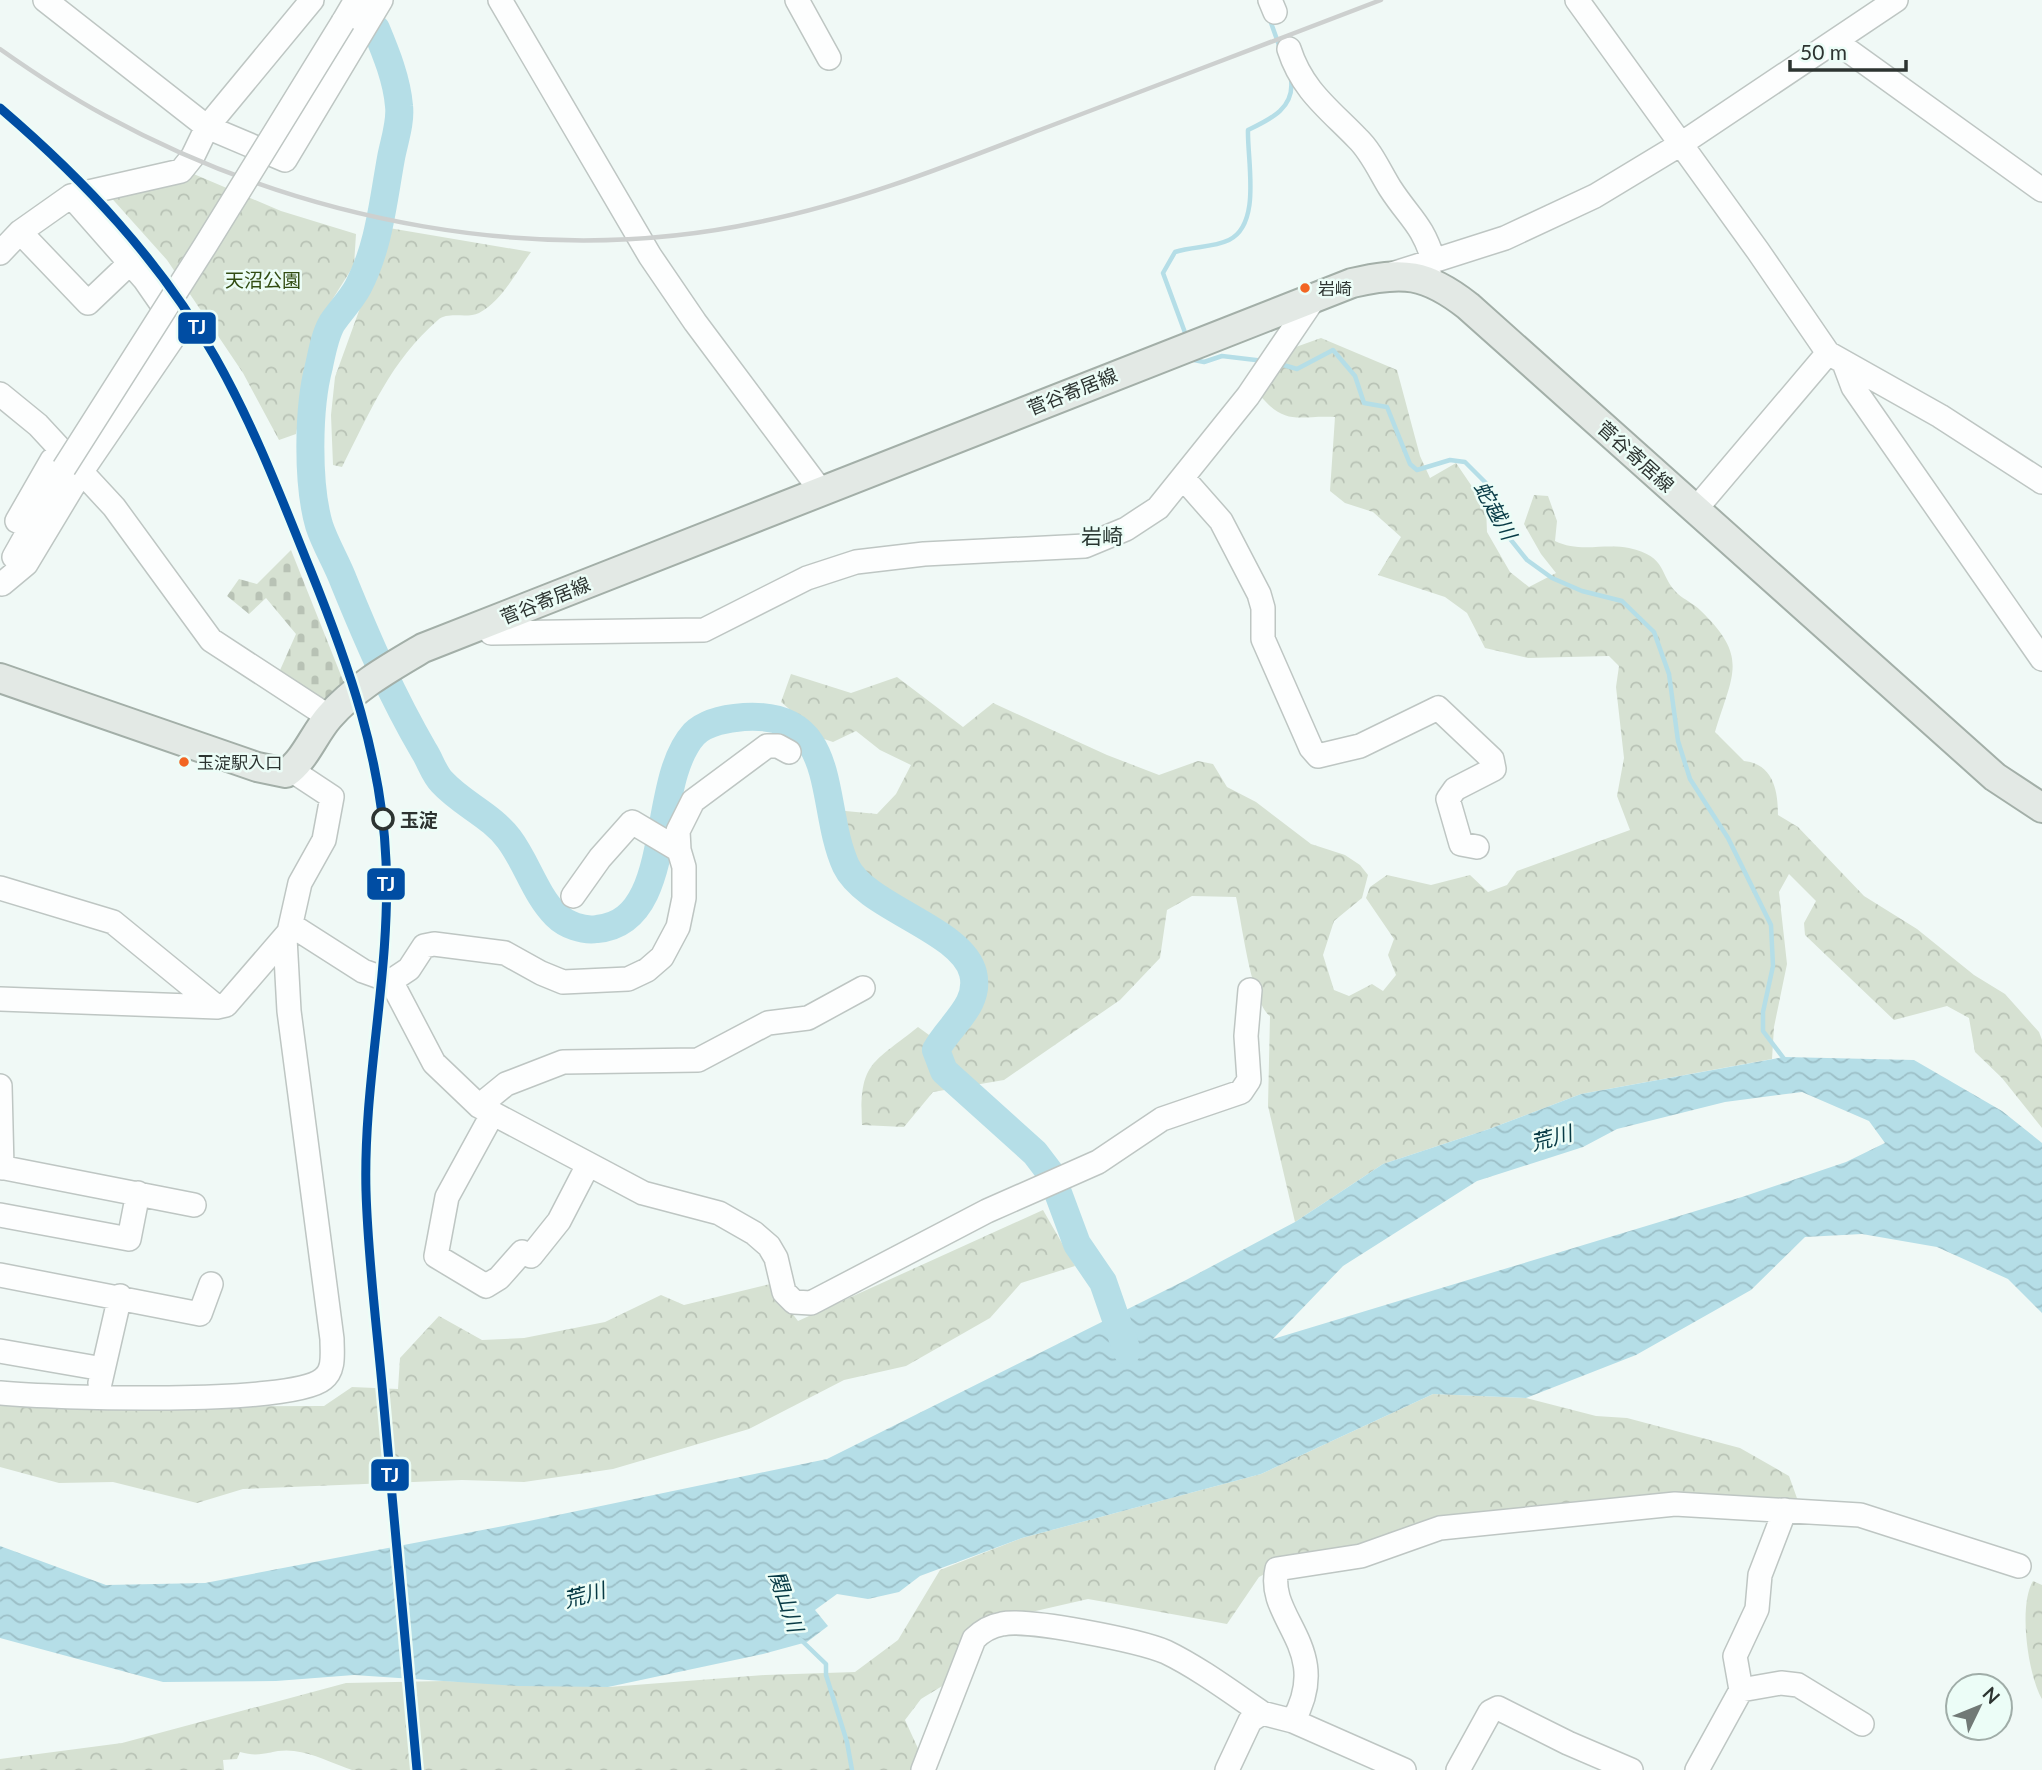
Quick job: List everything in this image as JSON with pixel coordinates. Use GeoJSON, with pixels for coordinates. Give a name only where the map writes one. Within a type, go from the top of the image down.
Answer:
{"type":"FeatureCollection","features":[{"type":"Feature","properties":{"kind":"main road","name":"菅谷寄居線"},"geometry":{"type":"LineString","coordinates":[[291,769],[329,717],[377,675],[423,648],[1315,297],[1352,283],[1390,274],[1434,283],[1451,292],[1995,777],[2042,808]]}},
{"type":"Feature","properties":{"kind":"main road"},"geometry":{"type":"LineString","coordinates":[[0,678],[278,774],[291,769]]}},
{"type":"Feature","properties":{"kind":"street"},"geometry":{"type":"LineString","coordinates":[[45,0],[207,127],[285,160],[381,0]]}},
{"type":"Feature","properties":{"kind":"street"},"geometry":{"type":"LineString","coordinates":[[0,253],[20,233],[71,196],[181,172],[188,166],[207,127],[312,0]]}},
{"type":"Feature","properties":{"kind":"street"},"geometry":{"type":"LineString","coordinates":[[1,580],[69,462],[356,0]]}},
{"type":"Feature","properties":{"kind":"street"},"geometry":{"type":"LineString","coordinates":[[797,0],[829,58]]}},
{"type":"Feature","properties":{"kind":"street"},"geometry":{"type":"LineString","coordinates":[[1577,0],[1836,358],[1853,387],[2042,659]]}},
{"type":"Feature","properties":{"kind":"street"},"geometry":{"type":"LineString","coordinates":[[1390,274],[1434,262],[1539,224],[1595,196],[1681,144],[1896,0]]}},
{"type":"Feature","properties":{"kind":"street"},"geometry":{"type":"LineString","coordinates":[[508,4],[650,256],[701,331],[821,491]]}},
{"type":"Feature","properties":{"kind":"street"},"geometry":{"type":"LineString","coordinates":[[1835,41],[2042,190]]}},
{"type":"Feature","properties":{"kind":"street"},"geometry":{"type":"LineString","coordinates":[[1289,49],[1296,73],[1313,96],[1359,140],[1397,198],[1416,219],[1426,234],[1434,262]]}},
{"type":"Feature","properties":{"kind":"street"},"geometry":{"type":"LineString","coordinates":[[0,556],[32,491],[69,462],[179,329],[163,303],[71,196]]}},
{"type":"Feature","properties":{"kind":"street"},"geometry":{"type":"LineString","coordinates":[[20,233],[88,303],[130,263]]}},
{"type":"Feature","properties":{"kind":"street"},"geometry":{"type":"LineString","coordinates":[[489,622],[491,633],[704,630],[807,578],[856,562],[924,554],[1084,546],[1144,518],[1184,479],[1248,396],[1315,297]]}},
{"type":"Feature","properties":{"kind":"street"},"geometry":{"type":"LineString","coordinates":[[1836,358],[1940,416],[2042,482]]}},
{"type":"Feature","properties":{"kind":"street"},"geometry":{"type":"LineString","coordinates":[[1695,510],[1836,358]]}},
{"type":"Feature","properties":{"kind":"street"},"geometry":{"type":"LineString","coordinates":[[0,394],[114,507],[212,640],[239,661],[329,717]]}},
{"type":"Feature","properties":{"kind":"street"},"geometry":{"type":"LineString","coordinates":[[1184,479],[1220,521],[1259,594],[1263,608],[1263,639],[1311,748],[1318,756],[1360,746],[1438,708],[1492,759],[1494,769],[1455,789],[1448,799],[1461,844],[1477,847]]}},
{"type":"Feature","properties":{"kind":"street"},"geometry":{"type":"LineString","coordinates":[[674,847],[678,831],[693,801],[767,746],[778,746],[789,752]]}},
{"type":"Feature","properties":{"kind":"street"},"geometry":{"type":"LineString","coordinates":[[0,1393],[218,1398],[287,1393],[310,1387],[326,1378],[333,1362],[289,1011],[288,931],[300,883],[324,839],[332,802],[325,790],[291,769]]}},
{"type":"Feature","properties":{"kind":"street"},"geometry":{"type":"LineString","coordinates":[[391,981],[409,969],[424,946],[434,944],[505,953],[563,982],[628,979],[647,970],[662,957],[678,927],[684,898],[684,867],[674,847],[632,822],[600,858],[573,896]]}},
{"type":"Feature","properties":{"kind":"street"},"geometry":{"type":"LineString","coordinates":[[0,888],[113,922],[217,1007]]}},
{"type":"Feature","properties":{"kind":"street"},"geometry":{"type":"LineString","coordinates":[[288,931],[363,971],[391,981],[434,1063],[486,1109],[588,1166],[657,1199],[719,1213],[754,1233],[769,1246],[776,1258],[784,1292],[794,1302],[811,1303],[987,1211],[1098,1162],[1161,1119],[1241,1092],[1249,1080],[1246,1036],[1250,990]]}},
{"type":"Feature","properties":{"kind":"street"},"geometry":{"type":"LineString","coordinates":[[0,999],[217,1007],[226,1005],[288,931]]}},
{"type":"Feature","properties":{"kind":"street"},"geometry":{"type":"LineString","coordinates":[[588,1166],[559,1221],[531,1256],[522,1252],[499,1278],[486,1286],[436,1256],[447,1198],[486,1109],[506,1084],[564,1062],[698,1060],[768,1023],[808,1018],[863,988]]}},
{"type":"Feature","properties":{"kind":"street"},"geometry":{"type":"LineString","coordinates":[[0,1086],[1,1167],[194,1205]]}},
{"type":"Feature","properties":{"kind":"street"},"geometry":{"type":"LineString","coordinates":[[0,1215],[129,1239],[138,1193]]}},
{"type":"Feature","properties":{"kind":"street"},"geometry":{"type":"LineString","coordinates":[[0,1275],[120,1296],[200,1314],[206,1306],[211,1284]]}},
{"type":"Feature","properties":{"kind":"street"},"geometry":{"type":"LineString","coordinates":[[97,1396],[120,1296]]}},
{"type":"Feature","properties":{"kind":"street"},"geometry":{"type":"LineString","coordinates":[[0,1351],[103,1369]]}},
{"type":"Feature","properties":{"kind":"street"},"geometry":{"type":"LineString","coordinates":[[1293,1721],[1304,1702],[1307,1667],[1274,1584],[1277,1569],[1361,1556],[1440,1528],[1675,1504],[1785,1510],[1860,1515],[2019,1566]]}},
{"type":"Feature","properties":{"kind":"street"},"geometry":{"type":"LineString","coordinates":[[1697,1770],[1741,1690],[1735,1656],[1758,1609],[1760,1575],[1785,1510]]}},
{"type":"Feature","properties":{"kind":"street"},"geometry":{"type":"LineString","coordinates":[[923,1770],[974,1639],[983,1630],[1004,1623],[1121,1638],[1147,1645],[1167,1653],[1262,1713],[1293,1721],[1404,1770]]}},
{"type":"Feature","properties":{"kind":"street"},"geometry":{"type":"LineString","coordinates":[[1741,1690],[1780,1683],[1798,1685],[1862,1724]]}},
{"type":"Feature","properties":{"kind":"street"},"geometry":{"type":"LineString","coordinates":[[1458,1770],[1490,1712],[1498,1708],[1568,1743],[1631,1770]]}},
{"type":"Feature","properties":{"kind":"street"},"geometry":{"type":"LineString","coordinates":[[1227,1770],[1251,1721],[1262,1713]]}},
{"type":"Feature","properties":{"kind":"green space","name":"天沼公園"},"geometry":{"type":"Polygon","coordinates":[[[189,172],[281,211],[356,234],[354,265],[317,324],[296,434],[279,440],[243,373],[167,260],[107,193],[189,172]]]}},
{"type":"Feature","properties":{"kind":"green space"},"geometry":{"type":"Polygon","coordinates":[[[389,228],[531,252],[502,294],[487,308],[474,315],[442,317],[421,336],[382,389],[342,467],[333,465],[331,415],[335,377],[389,228]]]}},
{"type":"Feature","properties":{"kind":"green space"},"geometry":{"type":"Polygon","coordinates":[[[1321,338],[1397,370],[1420,456],[1430,478],[1456,463],[1486,507],[1487,532],[1510,572],[1529,587],[1556,573],[1541,554],[1524,524],[1534,495],[1548,496],[1557,521],[1555,541],[1582,547],[1629,548],[1651,556],[1657,562],[1678,594],[1700,610],[1726,641],[1733,666],[1715,732],[1744,761],[1762,767],[1768,773],[1777,796],[1778,815],[1798,827],[1864,896],[1917,929],[1974,975],[2005,994],[2039,1032],[2042,1040],[2042,1128],[2002,1078],[1975,1052],[1969,1018],[1947,1006],[1894,1020],[1805,935],[1804,923],[1816,901],[1789,874],[1779,892],[1787,964],[1774,1027],[1772,1059],[1581,1094],[1489,1129],[1383,1164],[1295,1222],[1268,1106],[1270,1016],[1263,1008],[1252,979],[1236,897],[1192,896],[1167,910],[1160,958],[1120,1000],[1004,1080],[933,1092],[904,1127],[862,1125],[863,1088],[872,1066],[918,1027],[936,1040],[955,1027],[978,1001],[982,990],[981,979],[960,939],[861,879],[843,847],[835,810],[877,814],[896,794],[911,765],[880,750],[856,731],[833,742],[824,739],[781,702],[791,674],[851,693],[897,677],[963,727],[993,703],[1107,755],[1159,775],[1198,761],[1213,764],[1227,787],[1256,802],[1311,844],[1345,855],[1360,865],[1368,875],[1362,898],[1334,921],[1323,955],[1334,990],[1349,996],[1372,984],[1383,991],[1396,975],[1388,955],[1394,939],[1366,898],[1370,887],[1387,875],[1431,885],[1470,875],[1488,892],[1507,885],[1517,871],[1630,830],[1617,796],[1624,758],[1616,687],[1619,666],[1609,656],[1528,658],[1485,648],[1467,613],[1445,597],[1378,575],[1401,537],[1373,512],[1345,503],[1330,491],[1335,417],[1302,418],[1285,415],[1268,404],[1259,394],[1293,348],[1321,338]]]}},
{"type":"Feature","properties":{"kind":"green space"},"geometry":{"type":"Polygon","coordinates":[[[291,550],[346,688],[327,708],[277,677],[296,634],[266,598],[249,614],[227,596],[239,579],[257,584],[291,550]]]}},
{"type":"Feature","properties":{"kind":"green space"},"geometry":{"type":"Polygon","coordinates":[[[1043,1210],[1075,1266],[1021,1283],[990,1318],[906,1366],[844,1380],[749,1429],[613,1469],[524,1482],[462,1480],[243,1489],[197,1503],[113,1482],[59,1483],[0,1467],[0,1403],[127,1407],[324,1406],[352,1387],[398,1389],[400,1358],[439,1316],[482,1340],[524,1338],[605,1322],[661,1295],[684,1305],[770,1284],[798,1321],[1043,1210]]]}},
{"type":"Feature","properties":{"kind":"green space"},"geometry":{"type":"Polygon","coordinates":[[[1433,1394],[1526,1398],[1596,1416],[1627,1418],[1740,1448],[1789,1476],[1798,1501],[1380,1542],[1293,1559],[1259,1577],[1227,1624],[1088,1599],[992,1621],[952,1680],[921,1699],[905,1720],[921,1755],[916,1770],[352,1770],[309,1754],[286,1750],[255,1754],[240,1752],[237,1759],[223,1760],[224,1770],[0,1770],[0,1759],[122,1743],[346,1683],[444,1681],[609,1687],[765,1675],[855,1672],[898,1640],[940,1570],[1022,1538],[1261,1474],[1433,1394]]]}},
{"type":"Feature","properties":{"kind":"green space"},"geometry":{"type":"Polygon","coordinates":[[[2033,1581],[2042,1585],[2042,1699],[2033,1674],[2027,1640],[2026,1607],[2033,1581]]]}},
{"type":"Feature","properties":{"kind":"water","name":"荒川"},"geometry":{"type":"Polygon","coordinates":[[[1784,1057],[1914,1060],[2002,1111],[2042,1143],[2042,1313],[2008,1279],[1937,1247],[1862,1234],[1805,1237],[1751,1290],[1636,1355],[1526,1398],[1433,1394],[1261,1474],[1022,1538],[920,1576],[899,1592],[868,1599],[837,1594],[815,1610],[828,1626],[807,1642],[608,1687],[518,1686],[354,1675],[276,1681],[163,1682],[0,1638],[0,1546],[106,1585],[205,1583],[529,1521],[827,1459],[1186,1280],[1295,1222],[1383,1164],[1489,1129],[1581,1094],[1784,1057]],[[1802,1092],[1725,1102],[1617,1129],[1583,1147],[1477,1181],[1343,1266],[1273,1339],[1742,1197],[1846,1162],[1885,1143],[1869,1121],[1802,1092]]]}},
{"type":"Feature","properties":{"kind":"waterway","name":"蛇越川"},"geometry":{"type":"LineString","coordinates":[[1270,20],[1280,48]]}},
{"type":"Feature","properties":{"kind":"waterway"},"geometry":{"type":"LineString","coordinates":[[376,29],[396,86],[398,125],[371,256],[358,287],[332,323],[323,349],[315,383],[311,423],[312,488],[324,539],[381,668],[434,771],[450,790],[494,823],[509,839],[542,898],[556,915],[575,926],[597,929],[622,921],[640,902],[651,877],[659,847],[671,784],[680,756],[694,734],[711,724],[744,717],[775,719],[797,729],[812,745],[821,766],[838,842],[846,866],[857,881],[892,907],[933,931],[965,957],[973,973],[973,995],[963,1014],[936,1050],[944,1071],[1035,1153],[1051,1174],[1077,1244],[1103,1282],[1127,1351]]}},
{"type":"Feature","properties":{"kind":"waterway","name":"蛇越川"},"geometry":{"type":"LineString","coordinates":[[1187,338],[1163,273],[1175,252],[1223,243],[1239,232],[1246,220],[1249,206],[1248,130],[1280,111],[1289,98],[1291,79]]}},
{"type":"Feature","properties":{"kind":"waterway","name":"蛇越川"},"geometry":{"type":"LineString","coordinates":[[1280,364],[1297,369],[1333,350],[1355,376],[1364,403],[1387,407],[1410,464],[1417,470],[1450,460],[1465,462],[1487,484],[1503,530],[1527,560],[1552,578],[1582,591],[1622,601],[1654,632],[1669,674],[1678,741],[1690,779],[1728,838],[1771,925],[1773,966],[1763,1012],[1763,1031],[1785,1060]]}},
{"type":"Feature","properties":{"kind":"waterway","name":"蛇越川"},"geometry":{"type":"LineString","coordinates":[[1193,356],[1194,360],[1204,362],[1222,356],[1264,361]]}},
{"type":"Feature","properties":{"kind":"waterway","name":"関山川"},"geometry":{"type":"LineString","coordinates":[[800,1639],[826,1664],[826,1675],[847,1742],[852,1770]]}},
{"type":"Feature","properties":{"kind":"railway"},"geometry":{"type":"LineString","coordinates":[[0,49],[106,116],[181,153],[260,184],[341,209],[424,226],[508,237],[592,240],[676,235],[759,222],[832,204],[975,155],[1381,0]]}},
{"type":"Feature","properties":{"kind":"transit line","name":"TJ"},"geometry":{"type":"LineString","coordinates":[[0,108],[61,164],[118,223],[170,287],[215,357],[277,488],[337,640],[361,712],[378,786],[386,861],[385,944],[366,1150],[367,1217],[417,1770]]}},
{"type":"Feature","properties":{"kind":"place","name":"岩崎"},"geometry":{"type":"Point","coordinates":[1305,288]}},
{"type":"Feature","properties":{"kind":"place","name":"玉淀駅入口"},"geometry":{"type":"Point","coordinates":[184,762]}},
{"type":"Feature","properties":{"kind":"place","name":"玉淀"},"geometry":{"type":"Point","coordinates":[383,819]}},
{"type":"Feature","properties":{"kind":"district","name":"岩崎"},"geometry":{"type":"Point","coordinates":[1102,535]}}]}
